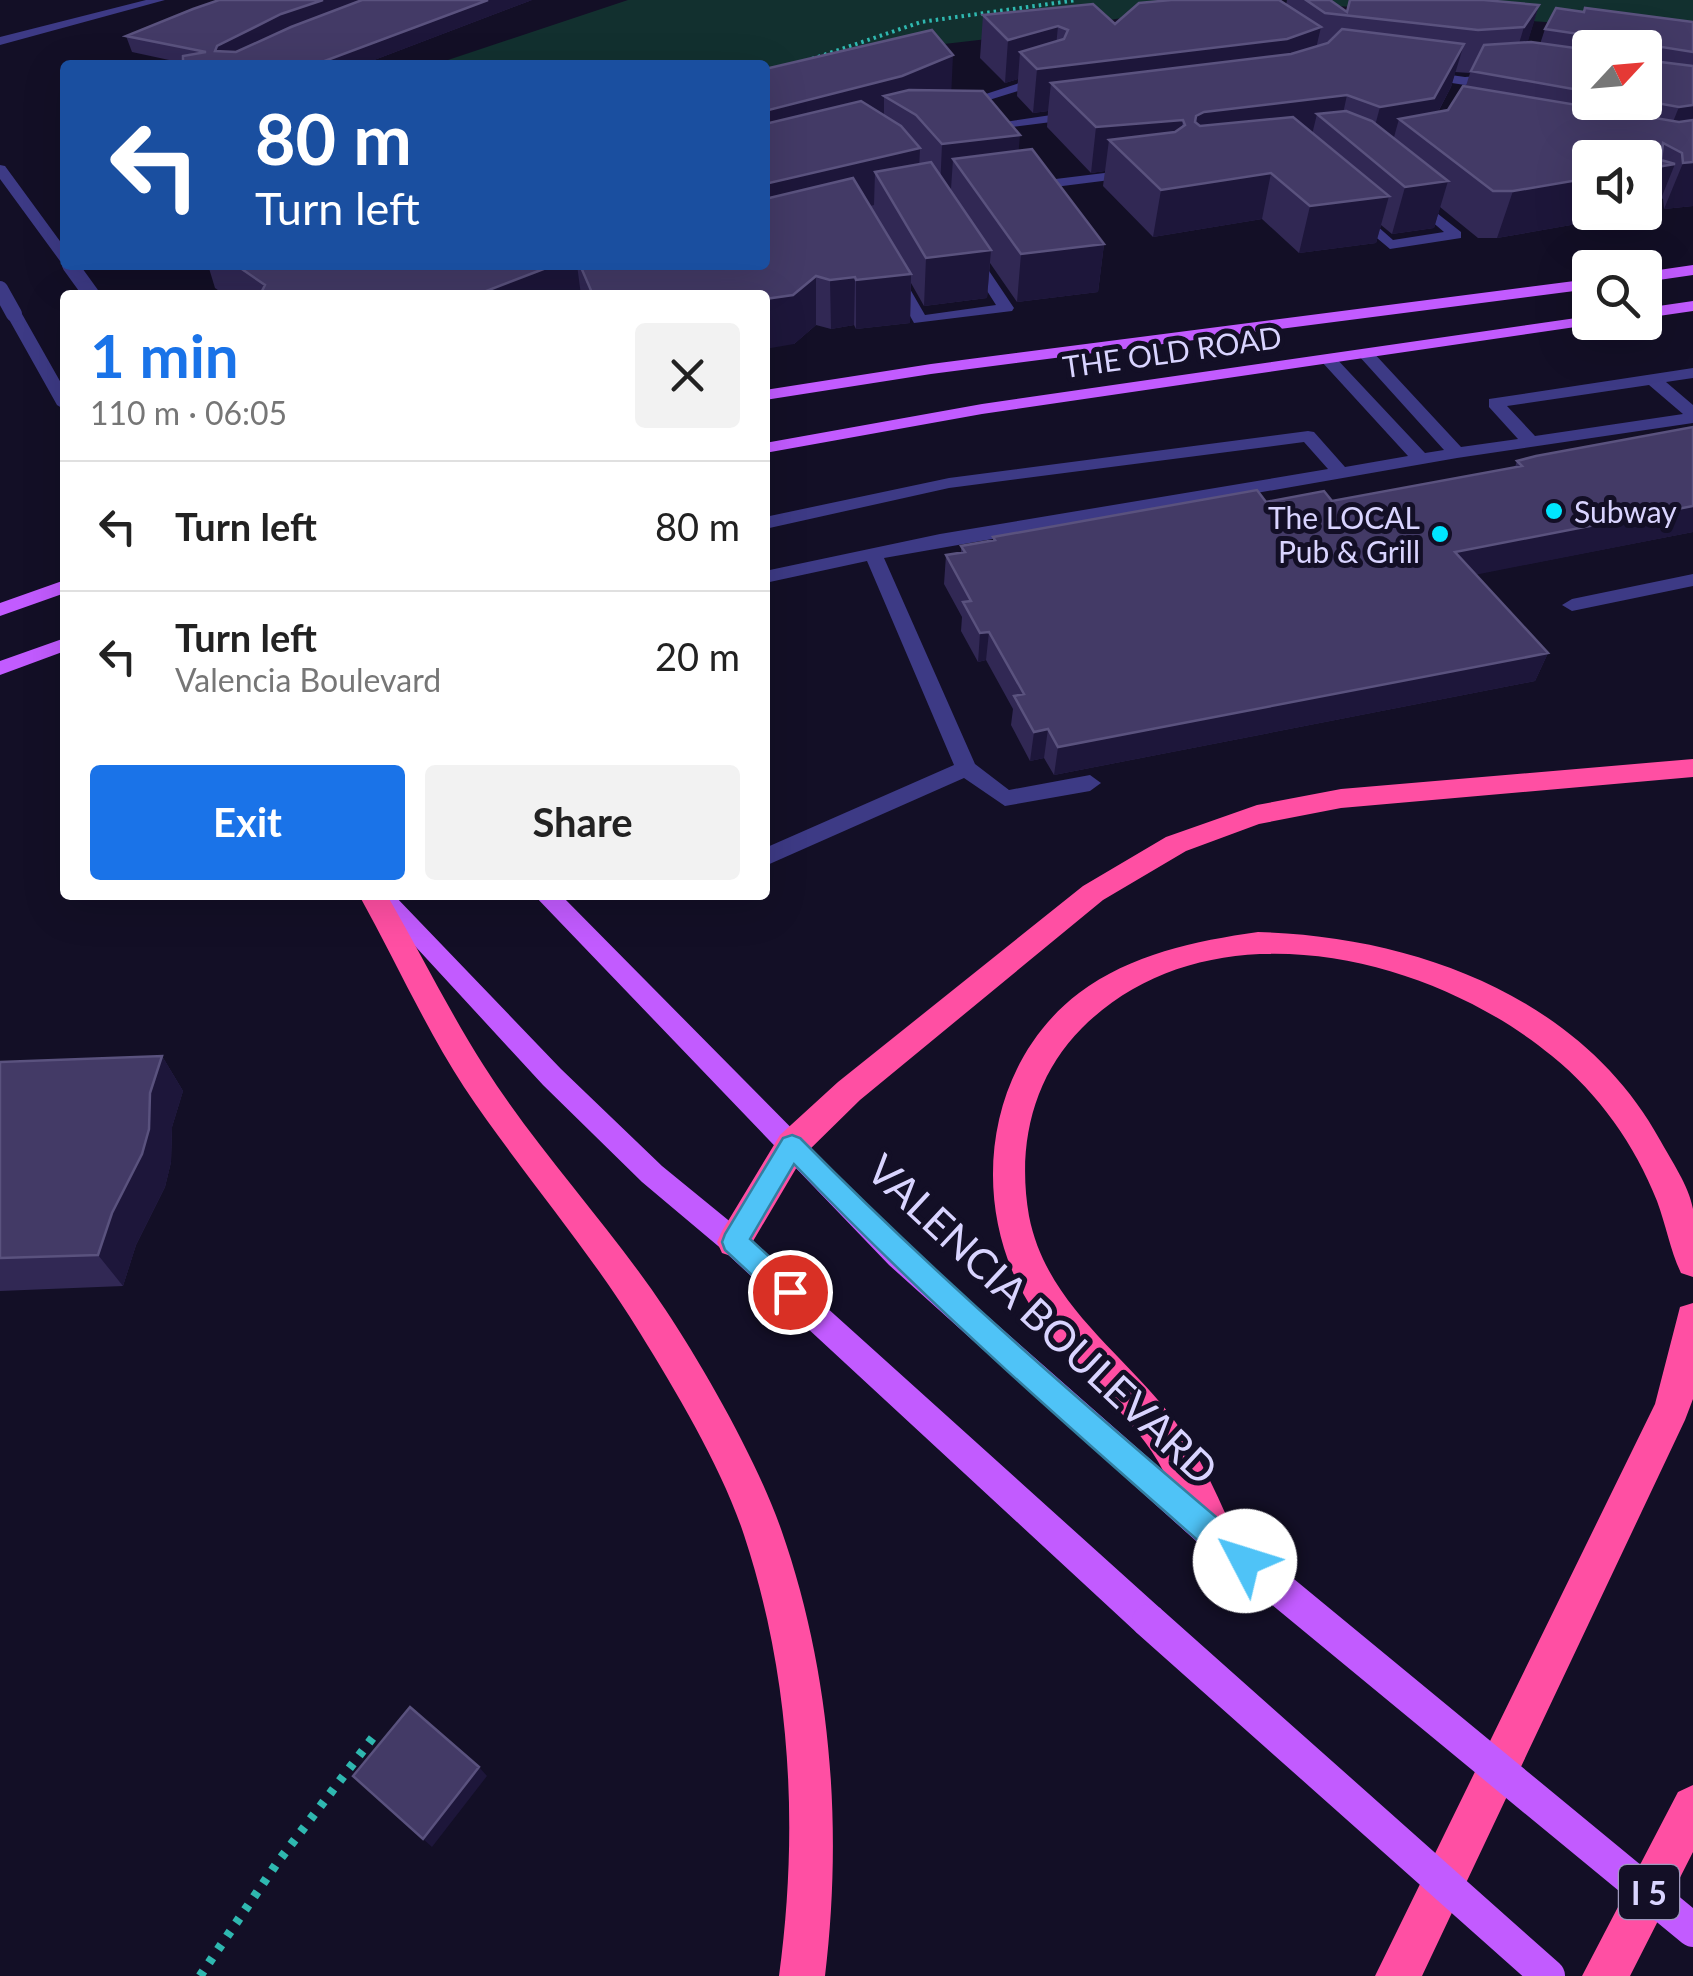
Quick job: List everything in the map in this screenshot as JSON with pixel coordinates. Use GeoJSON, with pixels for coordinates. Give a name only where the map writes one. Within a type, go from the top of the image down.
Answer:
{"type":"FeatureCollection","features":[{"type":"Feature","properties":{"kind":"highway"},"geometry":{"type":"LineString","coordinates":[[734,1242],[792,1145],[849,1091],[1093,893],[1128,868],[1186,838],[1232,820],[1305,801],[1693,768]]}},
{"type":"Feature","properties":{"kind":"highway"},"geometry":{"type":"LineString","coordinates":[[379,900],[474,1076],[652,1320],[716,1432],[762,1530],[793,1648],[810,1768],[808,1921],[802,1976]]}},
{"type":"Feature","properties":{"kind":"highway"},"geometry":{"type":"LineString","coordinates":[[1215,1536],[1159,1430],[1059,1323],[1027,1266],[1012,1214],[1007,1153],[1017,1096],[1048,1039],[1080,1007],[1118,982],[1167,960],[1213,948],[1269,942],[1322,945],[1391,959],[1462,985],[1513,1011],[1564,1048],[1610,1093],[1647,1144],[1682,1216],[1693,1262]]}},
{"type":"Feature","properties":{"kind":"highway"},"geometry":{"type":"LineString","coordinates":[[1398,1976],[1672,1408],[1690,1346],[1693,1319]]}},
{"type":"Feature","properties":{"kind":"highway","name":"I 5"},"geometry":{"type":"LineString","coordinates":[[1605,1976],[1693,1807]]}},
{"type":"Feature","properties":{"kind":"main road"},"geometry":{"type":"LineString","coordinates":[[1662,274],[1693,270]]}},
{"type":"Feature","properties":{"kind":"main road","name":"THE OLD ROAD"},"geometry":{"type":"LineString","coordinates":[[770,394],[931,369],[1572,286]]}},
{"type":"Feature","properties":{"kind":"main road"},"geometry":{"type":"LineString","coordinates":[[1662,311],[1693,306]]}},
{"type":"Feature","properties":{"kind":"main road","name":"THE OLD ROAD"},"geometry":{"type":"LineString","coordinates":[[770,447],[982,410],[1572,324]]}},
{"type":"Feature","properties":{"kind":"main road"},"geometry":{"type":"LineString","coordinates":[[0,610],[60,588]]}},
{"type":"Feature","properties":{"kind":"main road"},"geometry":{"type":"LineString","coordinates":[[0,668],[60,646]]}},
{"type":"Feature","properties":{"kind":"main road"},"geometry":{"type":"LineString","coordinates":[[381,900],[652,1174],[734,1242],[1149,1621],[1548,1976]]}},
{"type":"Feature","properties":{"kind":"main road","name":"VALENCIA BOULEVARD"},"geometry":{"type":"LineString","coordinates":[[551,900],[899,1256],[1215,1536],[1693,1930]]}},
{"type":"Feature","properties":{"kind":"street"},"geometry":{"type":"LineString","coordinates":[[0,41],[158,0]]}},
{"type":"Feature","properties":{"kind":"street"},"geometry":{"type":"LineString","coordinates":[[1409,74],[1461,87],[1517,78]]}},
{"type":"Feature","properties":{"kind":"street"},"geometry":{"type":"LineString","coordinates":[[936,112],[1055,76]]}},
{"type":"Feature","properties":{"kind":"street"},"geometry":{"type":"LineString","coordinates":[[1040,80],[1052,92]]}},
{"type":"Feature","properties":{"kind":"street"},"geometry":{"type":"LineString","coordinates":[[1063,104],[1074,115]]}},
{"type":"Feature","properties":{"kind":"street"},"geometry":{"type":"LineString","coordinates":[[961,130],[1091,113]]}},
{"type":"Feature","properties":{"kind":"street"},"geometry":{"type":"LineString","coordinates":[[0,169],[60,252]]}},
{"type":"Feature","properties":{"kind":"street"},"geometry":{"type":"LineString","coordinates":[[1011,189],[1147,172]]}},
{"type":"Feature","properties":{"kind":"street"},"geometry":{"type":"LineString","coordinates":[[1346,206],[1390,244],[1456,235],[1397,184]]}},
{"type":"Feature","properties":{"kind":"street"},"geometry":{"type":"LineString","coordinates":[[885,259],[920,320],[1006,308],[965,245]]}},
{"type":"Feature","properties":{"kind":"street"},"geometry":{"type":"LineString","coordinates":[[0,289],[60,396]]}},
{"type":"Feature","properties":{"kind":"street"},"geometry":{"type":"LineString","coordinates":[[1365,353],[1457,452]]}},
{"type":"Feature","properties":{"kind":"street"},"geometry":{"type":"LineString","coordinates":[[1328,359],[1421,458]]}},
{"type":"Feature","properties":{"kind":"street"},"geometry":{"type":"LineString","coordinates":[[1530,441],[1495,403],[1693,373]]}},
{"type":"Feature","properties":{"kind":"street"},"geometry":{"type":"LineString","coordinates":[[1650,378],[1693,416]]}},
{"type":"Feature","properties":{"kind":"street"},"geometry":{"type":"LineString","coordinates":[[770,577],[873,554],[1340,472],[1693,416]]}},
{"type":"Feature","properties":{"kind":"street"},"geometry":{"type":"LineString","coordinates":[[770,522],[949,482],[1308,436],[1340,472]]}},
{"type":"Feature","properties":{"kind":"street"},"geometry":{"type":"LineString","coordinates":[[873,554],[966,768],[1004,798],[1090,782]]}},
{"type":"Feature","properties":{"kind":"street"},"geometry":{"type":"LineString","coordinates":[[1572,606],[1693,580]]}},
{"type":"Feature","properties":{"kind":"street"},"geometry":{"type":"LineString","coordinates":[[770,856],[966,768]]}},
{"type":"Feature","properties":{"kind":"path"},"geometry":{"type":"LineString","coordinates":[[797,65],[907,25],[1078,0]]}},
{"type":"Feature","properties":{"kind":"path"},"geometry":{"type":"LineString","coordinates":[[200,1976],[277,1863],[374,1736]]}},
{"type":"Feature","properties":{"kind":"green space"},"geometry":{"type":"Polygon","coordinates":[[[628,0],[1226,0],[1023,35],[918,47],[770,92],[770,60],[448,60],[628,0]]]}},
{"type":"Feature","properties":{"kind":"green space"},"geometry":{"type":"Polygon","coordinates":[[[1284,0],[1693,0],[1693,35],[1662,30],[1284,0]]]}},
{"type":"Feature","properties":{"kind":"building"},"geometry":{"type":"Polygon","coordinates":[[[219,0],[323,0],[281,14],[217,46],[215,51],[236,52],[362,0],[488,0],[327,60],[183,60],[183,56],[206,52],[126,36],[219,0]]]}},
{"type":"Feature","properties":{"kind":"building"},"geometry":{"type":"Polygon","coordinates":[[[1279,0],[1321,27],[1287,39],[1037,69],[1020,52],[1064,39],[1068,30],[1058,26],[1008,40],[983,15],[1093,4],[1115,24],[1139,3],[1279,0]]]}},
{"type":"Feature","properties":{"kind":"building"},"geometry":{"type":"Polygon","coordinates":[[[1306,0],[1330,0],[1347,12],[1350,0],[1484,0],[1539,5],[1524,27],[1478,30],[1325,13],[1306,0]]]}},
{"type":"Feature","properties":{"kind":"building"},"geometry":{"type":"Polygon","coordinates":[[[1556,8],[1693,22],[1693,52],[1662,47],[1662,30],[1572,33],[1545,29],[1556,8]]]}},
{"type":"Feature","properties":{"kind":"building"},"geometry":{"type":"Polygon","coordinates":[[[1342,29],[1464,44],[1434,98],[1380,107],[1347,95],[1204,112],[1196,116],[1195,122],[1200,126],[1293,117],[1389,196],[1310,206],[1271,173],[1161,190],[1109,140],[1175,132],[1185,125],[1183,120],[1096,127],[1051,83],[1291,54],[1328,43],[1342,29]]]}},
{"type":"Feature","properties":{"kind":"building"},"geometry":{"type":"Polygon","coordinates":[[[932,30],[953,55],[902,76],[770,110],[770,68],[932,30]]]}},
{"type":"Feature","properties":{"kind":"building"},"geometry":{"type":"Polygon","coordinates":[[[1531,42],[1572,48],[1572,89],[1471,71],[1484,45],[1531,42]]]}},
{"type":"Feature","properties":{"kind":"building"},"geometry":{"type":"Polygon","coordinates":[[[1662,62],[1693,66],[1693,105],[1662,104],[1662,62]]]}},
{"type":"Feature","properties":{"kind":"building"},"geometry":{"type":"Polygon","coordinates":[[[1463,86],[1572,104],[1572,120],[1693,120],[1693,162],[1683,163],[1682,153],[1663,143],[1662,152],[1662,140],[1572,140],[1572,181],[1493,191],[1399,119],[1448,110],[1463,86]]]}},
{"type":"Feature","properties":{"kind":"building"},"geometry":{"type":"Polygon","coordinates":[[[909,90],[983,91],[1020,135],[942,144],[916,115],[884,96],[909,90]]]}},
{"type":"Feature","properties":{"kind":"building"},"geometry":{"type":"Polygon","coordinates":[[[861,101],[901,126],[920,148],[770,183],[770,123],[861,101]]]}},
{"type":"Feature","properties":{"kind":"building"},"geometry":{"type":"Polygon","coordinates":[[[1346,111],[1372,121],[1448,181],[1405,187],[1317,114],[1346,111]]]}},
{"type":"Feature","properties":{"kind":"building"},"geometry":{"type":"Polygon","coordinates":[[[1032,149],[1104,244],[1021,254],[953,159],[1032,149]]]}},
{"type":"Feature","properties":{"kind":"building"},"geometry":{"type":"Polygon","coordinates":[[[931,162],[991,250],[926,258],[875,172],[931,162]]]}},
{"type":"Feature","properties":{"kind":"building"},"geometry":{"type":"Polygon","coordinates":[[[853,178],[911,274],[856,280],[816,276],[793,295],[770,298],[770,290],[591,290],[582,270],[770,270],[770,198],[853,178]]]}},
{"type":"Feature","properties":{"kind":"building"},"geometry":{"type":"Polygon","coordinates":[[[243,270],[541,270],[489,290],[262,290],[265,285],[243,270]]]}},
{"type":"Feature","properties":{"kind":"building"},"geometry":{"type":"Polygon","coordinates":[[[1693,427],[1693,506],[1455,552],[1548,653],[1058,747],[1048,729],[1034,732],[1014,696],[1024,694],[989,632],[980,633],[963,602],[971,601],[946,555],[965,552],[961,546],[995,540],[993,537],[1257,490],[1266,502],[1324,491],[1332,501],[1522,466],[1517,461],[1693,427]]]}},
{"type":"Feature","properties":{"kind":"building"},"geometry":{"type":"Polygon","coordinates":[[[162,1056],[150,1093],[149,1129],[142,1154],[112,1213],[98,1255],[0,1258],[0,1062],[162,1056]]]}},
{"type":"Feature","properties":{"kind":"building"},"geometry":{"type":"Polygon","coordinates":[[[410,1707],[479,1767],[423,1839],[353,1776],[410,1707]]]}},
{"type":"Feature","properties":{"kind":"place","name":"Subway"},"geometry":{"type":"Point","coordinates":[1554,511]}},
{"type":"Feature","properties":{"kind":"place","name":"The LOCAL Pub & Grill"},"geometry":{"type":"Point","coordinates":[1440,534]}},
{"type":"Feature","properties":{"kind":"route"},"geometry":{"type":"LineString","coordinates":[[790,1292],[734,1242],[792,1145],[899,1256],[1060,1403],[1245,1561]]}}]}
